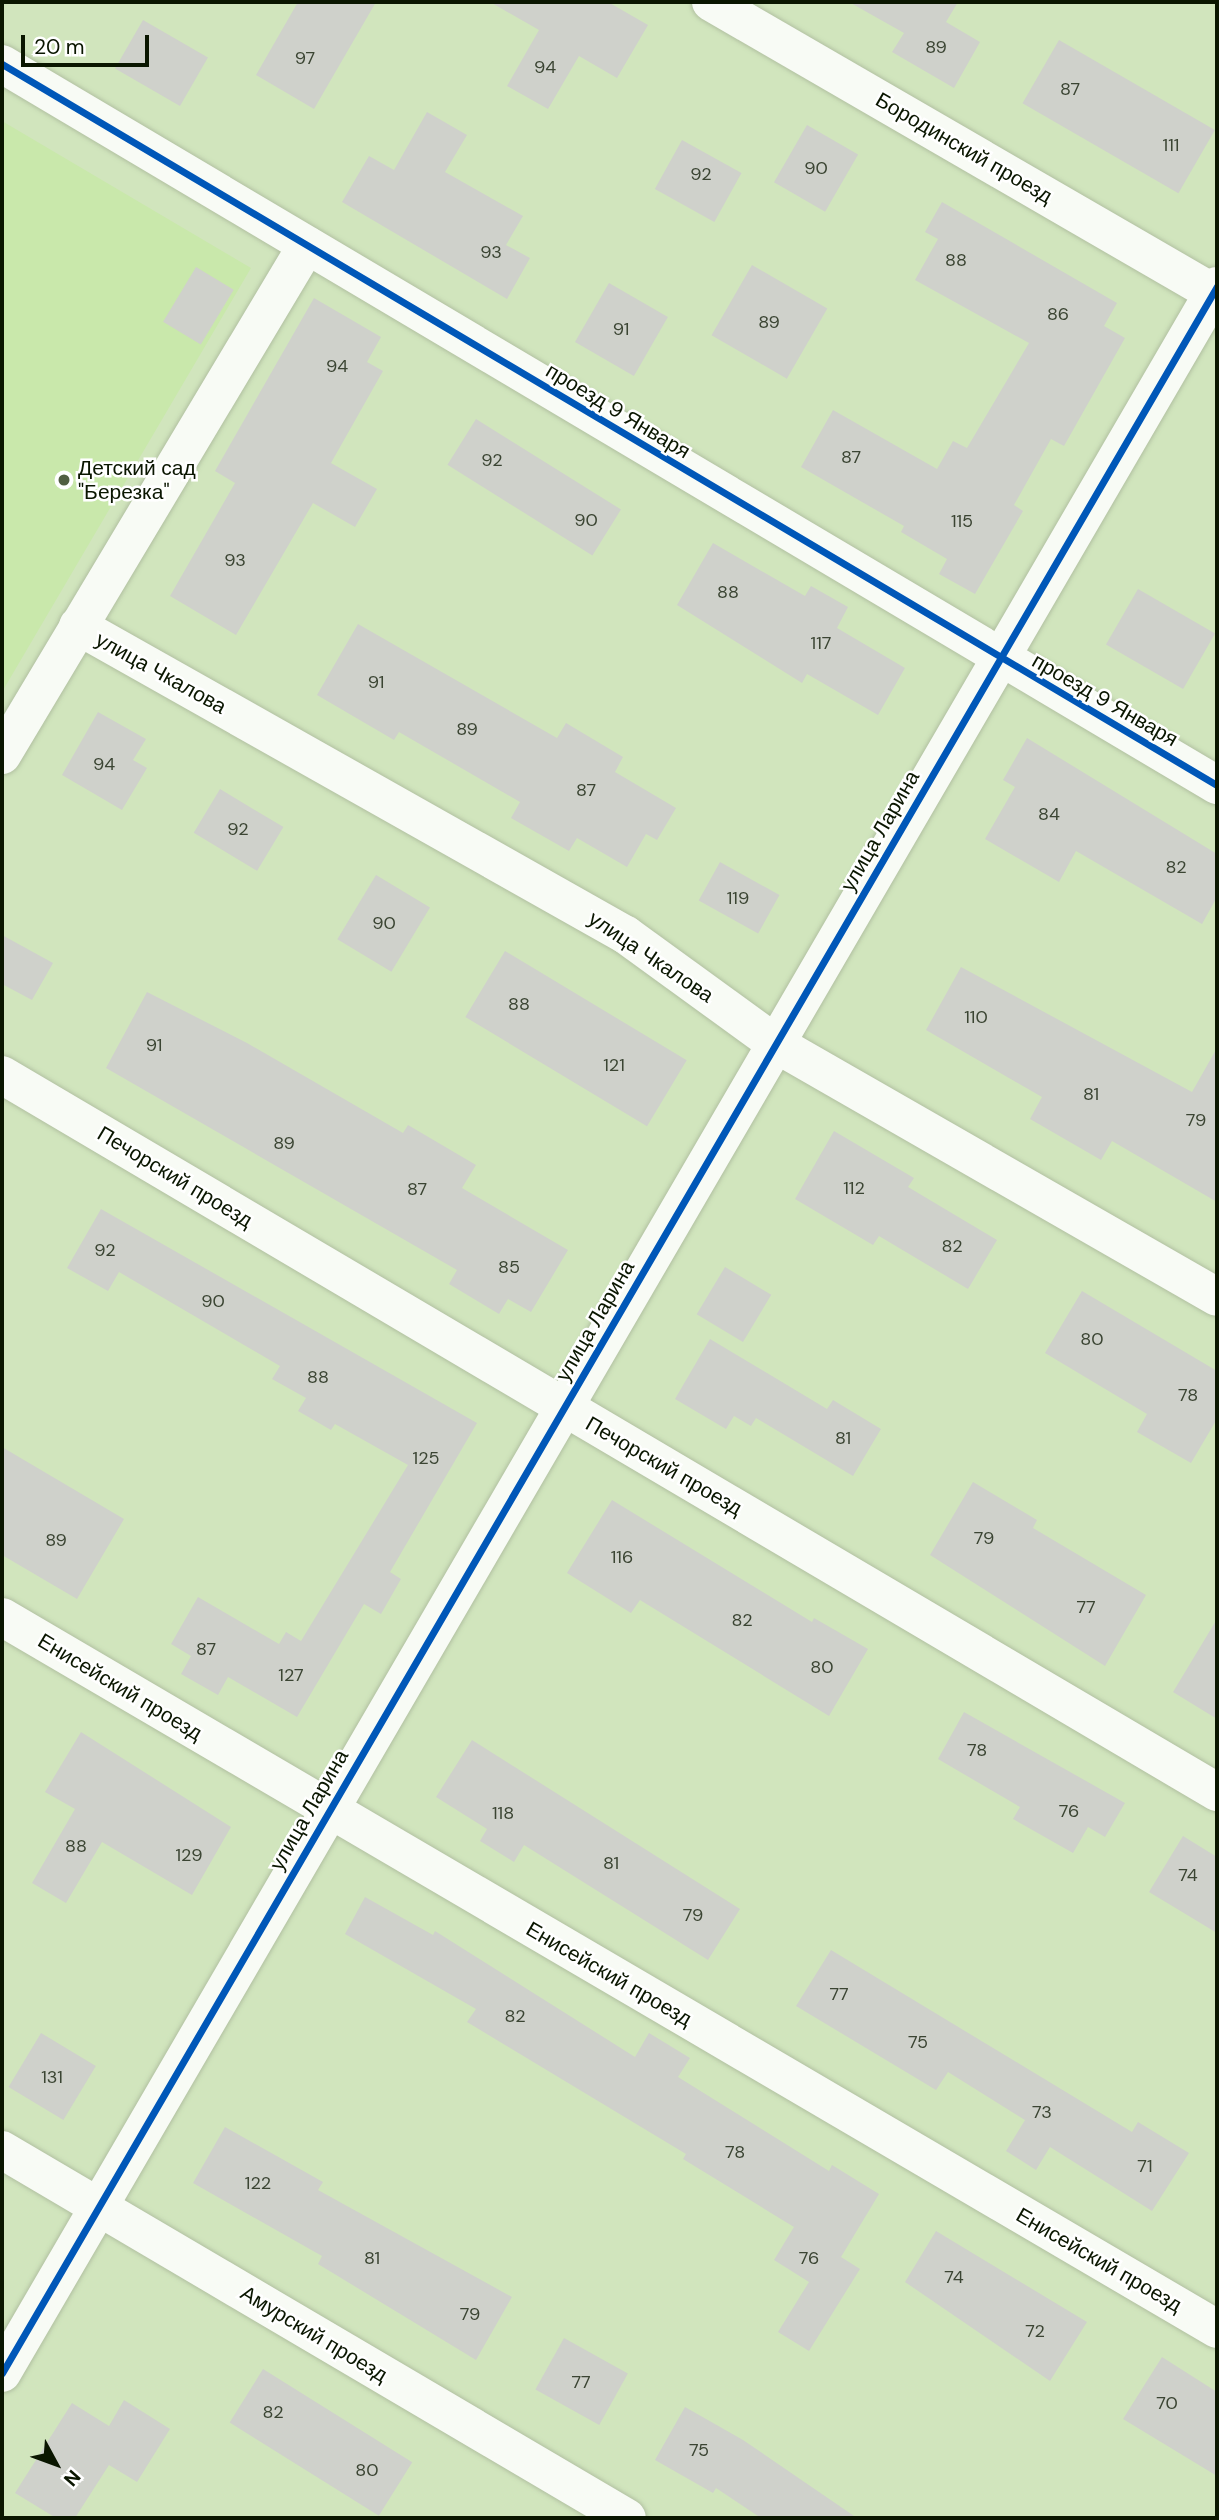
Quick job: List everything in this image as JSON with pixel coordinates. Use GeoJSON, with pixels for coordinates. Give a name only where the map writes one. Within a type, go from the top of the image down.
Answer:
{"type":"FeatureCollection","features":[{"type":"Feature","properties":{"kind":"street","name":"Бородинский проезд"},"geometry":{"type":"LineString","coordinates":[[710,2],[1216,291]]}},
{"type":"Feature","properties":{"kind":"street","name":"проезд 9 Января"},"geometry":{"type":"LineString","coordinates":[[2,64],[1000,659],[1217,785]]}},
{"type":"Feature","properties":{"kind":"street"},"geometry":{"type":"LineString","coordinates":[[2,755],[307,245]]}},
{"type":"Feature","properties":{"kind":"street","name":"улица Ларина"},"geometry":{"type":"LineString","coordinates":[[2,2372],[1216,291]]}},
{"type":"Feature","properties":{"kind":"street","name":"улица Чкалова"},"geometry":{"type":"LineString","coordinates":[[79,626],[626,935],[776,1044],[1217,1297]]}},
{"type":"Feature","properties":{"kind":"street","name":"Печорский проезд"},"geometry":{"type":"LineString","coordinates":[[2,1075],[1217,1791]]}},
{"type":"Feature","properties":{"kind":"street","name":"Енисейский проезд"},"geometry":{"type":"LineString","coordinates":[[2,1617],[1217,2329]]}},
{"type":"Feature","properties":{"kind":"street","name":"Амурский проезд"},"geometry":{"type":"LineString","coordinates":[[2,2150],[627,2518]]}},
{"type":"Feature","properties":{"kind":"shaded area","name":"Детский сад \"Березка\""},"geometry":{"type":"Polygon","coordinates":[[[2,121],[251,268],[2,692],[2,121]]]}},
{"type":"Feature","properties":{"kind":"building"},"geometry":{"type":"Polygon","coordinates":[[[298,2],[376,2],[314,109],[256,75],[298,2]]]}},
{"type":"Feature","properties":{"kind":"building"},"geometry":{"type":"Polygon","coordinates":[[[490,2],[608,2],[648,25],[617,78],[579,56],[548,109],[507,86],[539,30],[490,2]]]}},
{"type":"Feature","properties":{"kind":"building"},"geometry":{"type":"Polygon","coordinates":[[[849,2],[958,2],[946,22],[980,42],[954,88],[892,52],[904,33],[849,2]]]}},
{"type":"Feature","properties":{"kind":"building"},"geometry":{"type":"Polygon","coordinates":[[[143,20],[208,58],[180,106],[115,68],[143,20]]]}},
{"type":"Feature","properties":{"kind":"building"},"geometry":{"type":"Polygon","coordinates":[[[1059,40],[1215,130],[1178,193],[1022,103],[1059,40]]]}},
{"type":"Feature","properties":{"kind":"building"},"geometry":{"type":"Polygon","coordinates":[[[427,112],[467,135],[445,172],[523,216],[506,245],[530,258],[507,299],[342,202],[369,156],[394,170],[427,112]]]}},
{"type":"Feature","properties":{"kind":"building"},"geometry":{"type":"Polygon","coordinates":[[[807,125],[858,154],[825,212],[774,182],[807,125]]]}},
{"type":"Feature","properties":{"kind":"building"},"geometry":{"type":"Polygon","coordinates":[[[682,140],[741,173],[714,222],[655,189],[682,140]]]}},
{"type":"Feature","properties":{"kind":"building"},"geometry":{"type":"Polygon","coordinates":[[[942,202],[1117,303],[1104,326],[1125,338],[1064,446],[1051,439],[1014,505],[1023,511],[975,594],[939,574],[947,559],[901,532],[904,526],[801,467],[833,410],[937,469],[953,441],[967,448],[1029,343],[915,280],[938,239],[925,232],[942,202]]]}},
{"type":"Feature","properties":{"kind":"building"},"geometry":{"type":"Polygon","coordinates":[[[752,265],[827,308],[787,379],[712,335],[752,265]]]}},
{"type":"Feature","properties":{"kind":"building"},"geometry":{"type":"Polygon","coordinates":[[[196,267],[234,290],[201,345],[163,322],[196,267]]]}},
{"type":"Feature","properties":{"kind":"building"},"geometry":{"type":"Polygon","coordinates":[[[609,283],[668,317],[634,376],[575,342],[609,283]]]}},
{"type":"Feature","properties":{"kind":"building"},"geometry":{"type":"Polygon","coordinates":[[[314,298],[381,337],[367,362],[383,371],[331,463],[377,489],[355,527],[313,503],[236,635],[170,596],[235,483],[215,471],[314,298]]]}},
{"type":"Feature","properties":{"kind":"building"},"geometry":{"type":"Polygon","coordinates":[[[476,419],[621,510],[592,555],[447,465],[476,419]]]}},
{"type":"Feature","properties":{"kind":"building"},"geometry":{"type":"Polygon","coordinates":[[[713,543],[805,596],[811,586],[848,607],[837,628],[905,668],[878,715],[807,674],[802,683],[677,605],[713,543]]]}},
{"type":"Feature","properties":{"kind":"building"},"geometry":{"type":"Polygon","coordinates":[[[1138,589],[1215,634],[1183,689],[1106,644],[1138,589]]]}},
{"type":"Feature","properties":{"kind":"building"},"geometry":{"type":"Polygon","coordinates":[[[358,624],[557,738],[566,723],[623,757],[615,772],[676,808],[657,840],[646,834],[627,867],[577,838],[569,851],[511,818],[520,802],[399,732],[394,740],[317,695],[358,624]]]}},
{"type":"Feature","properties":{"kind":"building"},"geometry":{"type":"Polygon","coordinates":[[[98,712],[146,739],[133,760],[147,768],[122,810],[62,775],[98,712]]]}},
{"type":"Feature","properties":{"kind":"building"},"geometry":{"type":"Polygon","coordinates":[[[1027,738],[1217,854],[1217,897],[1202,924],[1076,851],[1059,882],[985,839],[1015,787],[1003,780],[1027,738]]]}},
{"type":"Feature","properties":{"kind":"building"},"geometry":{"type":"Polygon","coordinates":[[[220,789],[283,827],[257,871],[194,833],[220,789]]]}},
{"type":"Feature","properties":{"kind":"building"},"geometry":{"type":"Polygon","coordinates":[[[720,862],[779,895],[758,933],[699,900],[720,862]]]}},
{"type":"Feature","properties":{"kind":"building"},"geometry":{"type":"Polygon","coordinates":[[[376,875],[430,907],[391,972],[337,939],[376,875]]]}},
{"type":"Feature","properties":{"kind":"building"},"geometry":{"type":"Polygon","coordinates":[[[2,935],[53,963],[32,1000],[2,984],[2,935]]]}},
{"type":"Feature","properties":{"kind":"building"},"geometry":{"type":"Polygon","coordinates":[[[505,951],[687,1060],[647,1126],[465,1017],[505,951]]]}},
{"type":"Feature","properties":{"kind":"building"},"geometry":{"type":"Polygon","coordinates":[[[961,967],[1192,1092],[1217,1048],[1217,1202],[1112,1141],[1101,1160],[1030,1119],[1042,1097],[926,1030],[961,967]]]}},
{"type":"Feature","properties":{"kind":"building"},"geometry":{"type":"Polygon","coordinates":[[[147,992],[247,1043],[403,1133],[408,1125],[476,1165],[462,1188],[568,1250],[531,1312],[508,1299],[499,1314],[449,1284],[457,1270],[106,1068],[147,992]]]}},
{"type":"Feature","properties":{"kind":"building"},"geometry":{"type":"Polygon","coordinates":[[[834,1131],[914,1178],[908,1187],[997,1240],[968,1289],[879,1236],[873,1245],[795,1199],[834,1131]]]}},
{"type":"Feature","properties":{"kind":"building"},"geometry":{"type":"Polygon","coordinates":[[[101,1209],[477,1423],[390,1572],[401,1579],[381,1614],[364,1604],[297,1717],[228,1677],[218,1695],[181,1674],[191,1656],[171,1644],[198,1597],[279,1644],[286,1632],[301,1641],[408,1465],[335,1424],[331,1430],[298,1411],[306,1398],[272,1379],[280,1366],[119,1272],[108,1291],[67,1268],[101,1209]]]}},
{"type":"Feature","properties":{"kind":"building"},"geometry":{"type":"Polygon","coordinates":[[[725,1267],[771,1295],[743,1342],[697,1314],[725,1267]]]}},
{"type":"Feature","properties":{"kind":"building"},"geometry":{"type":"Polygon","coordinates":[[[1082,1291],[1217,1371],[1217,1419],[1191,1463],[1137,1432],[1147,1414],[1045,1353],[1082,1291]]]}},
{"type":"Feature","properties":{"kind":"building"},"geometry":{"type":"Polygon","coordinates":[[[710,1339],[827,1409],[833,1400],[881,1429],[853,1476],[756,1418],[751,1426],[734,1416],[726,1429],[675,1399],[710,1339]]]}},
{"type":"Feature","properties":{"kind":"building"},"geometry":{"type":"Polygon","coordinates":[[[2,1447],[124,1519],[77,1599],[2,1555],[2,1447]]]}},
{"type":"Feature","properties":{"kind":"building"},"geometry":{"type":"Polygon","coordinates":[[[973,1482],[1037,1520],[1033,1528],[1146,1595],[1105,1666],[930,1555],[973,1482]]]}},
{"type":"Feature","properties":{"kind":"building"},"geometry":{"type":"Polygon","coordinates":[[[612,1500],[812,1622],[814,1618],[868,1649],[829,1716],[640,1600],[631,1613],[567,1573],[612,1500]]]}},
{"type":"Feature","properties":{"kind":"building"},"geometry":{"type":"Polygon","coordinates":[[[1217,1619],[1217,1719],[1173,1692],[1217,1619]]]}},
{"type":"Feature","properties":{"kind":"building"},"geometry":{"type":"Polygon","coordinates":[[[964,1712],[1125,1803],[1105,1837],[1088,1827],[1073,1853],[1013,1819],[1020,1807],[938,1759],[964,1712]]]}},
{"type":"Feature","properties":{"kind":"building"},"geometry":{"type":"Polygon","coordinates":[[[81,1732],[231,1827],[192,1895],[102,1842],[66,1903],[32,1883],[75,1809],[45,1792],[81,1732]]]}},
{"type":"Feature","properties":{"kind":"building"},"geometry":{"type":"Polygon","coordinates":[[[472,1740],[740,1909],[708,1960],[524,1845],[514,1862],[480,1841],[487,1829],[436,1797],[472,1740]]]}},
{"type":"Feature","properties":{"kind":"building"},"geometry":{"type":"Polygon","coordinates":[[[1183,1836],[1217,1857],[1217,1933],[1149,1892],[1183,1836]]]}},
{"type":"Feature","properties":{"kind":"building"},"geometry":{"type":"Polygon","coordinates":[[[365,1897],[433,1935],[435,1931],[635,2057],[649,2033],[690,2058],[678,2077],[829,2171],[832,2165],[879,2194],[841,2257],[860,2269],[809,2351],[778,2332],[809,2282],[774,2260],[794,2227],[683,2159],[686,2154],[467,2022],[476,2009],[345,1934],[365,1897]]]}},
{"type":"Feature","properties":{"kind":"building"},"geometry":{"type":"Polygon","coordinates":[[[831,1950],[1132,2132],[1138,2122],[1189,2153],[1152,2211],[1050,2147],[1036,2170],[1006,2151],[1025,2120],[948,2072],[936,2090],[796,2006],[831,1950]]]}},
{"type":"Feature","properties":{"kind":"building"},"geometry":{"type":"Polygon","coordinates":[[[41,2033],[96,2066],[63,2120],[9,2087],[41,2033]]]}},
{"type":"Feature","properties":{"kind":"building"},"geometry":{"type":"Polygon","coordinates":[[[225,2127],[323,2182],[318,2190],[512,2297],[476,2360],[318,2264],[322,2256],[193,2183],[225,2127]]]}},
{"type":"Feature","properties":{"kind":"building"},"geometry":{"type":"Polygon","coordinates":[[[936,2231],[1087,2322],[1050,2381],[905,2282],[936,2231]]]}},
{"type":"Feature","properties":{"kind":"building"},"geometry":{"type":"Polygon","coordinates":[[[564,2338],[628,2373],[599,2425],[535,2390],[564,2338]]]}},
{"type":"Feature","properties":{"kind":"building"},"geometry":{"type":"Polygon","coordinates":[[[1162,2357],[1217,2392],[1217,2476],[1123,2419],[1162,2357]]]}},
{"type":"Feature","properties":{"kind":"building"},"geometry":{"type":"Polygon","coordinates":[[[263,2369],[412,2462],[379,2516],[230,2422],[263,2369]]]}},
{"type":"Feature","properties":{"kind":"building"},"geometry":{"type":"Polygon","coordinates":[[[124,2400],[170,2429],[137,2482],[109,2465],[75,2518],[56,2518],[15,2493],[72,2403],[109,2426],[124,2400]]]}},
{"type":"Feature","properties":{"kind":"building"},"geometry":{"type":"Polygon","coordinates":[[[685,2407],[743,2440],[857,2518],[761,2518],[716,2488],[713,2493],[655,2460],[685,2407]]]}},
{"type":"Feature","properties":{"kind":"cycle path"},"geometry":{"type":"LineString","coordinates":[[2,64],[1217,785]]}},
{"type":"Feature","properties":{"kind":"cycle path"},"geometry":{"type":"LineString","coordinates":[[2,2373],[1217,286]]}},
{"type":"Feature","properties":{"kind":"place","name":"Детский сад \"Березка\""},"geometry":{"type":"Point","coordinates":[64,480]}}]}
